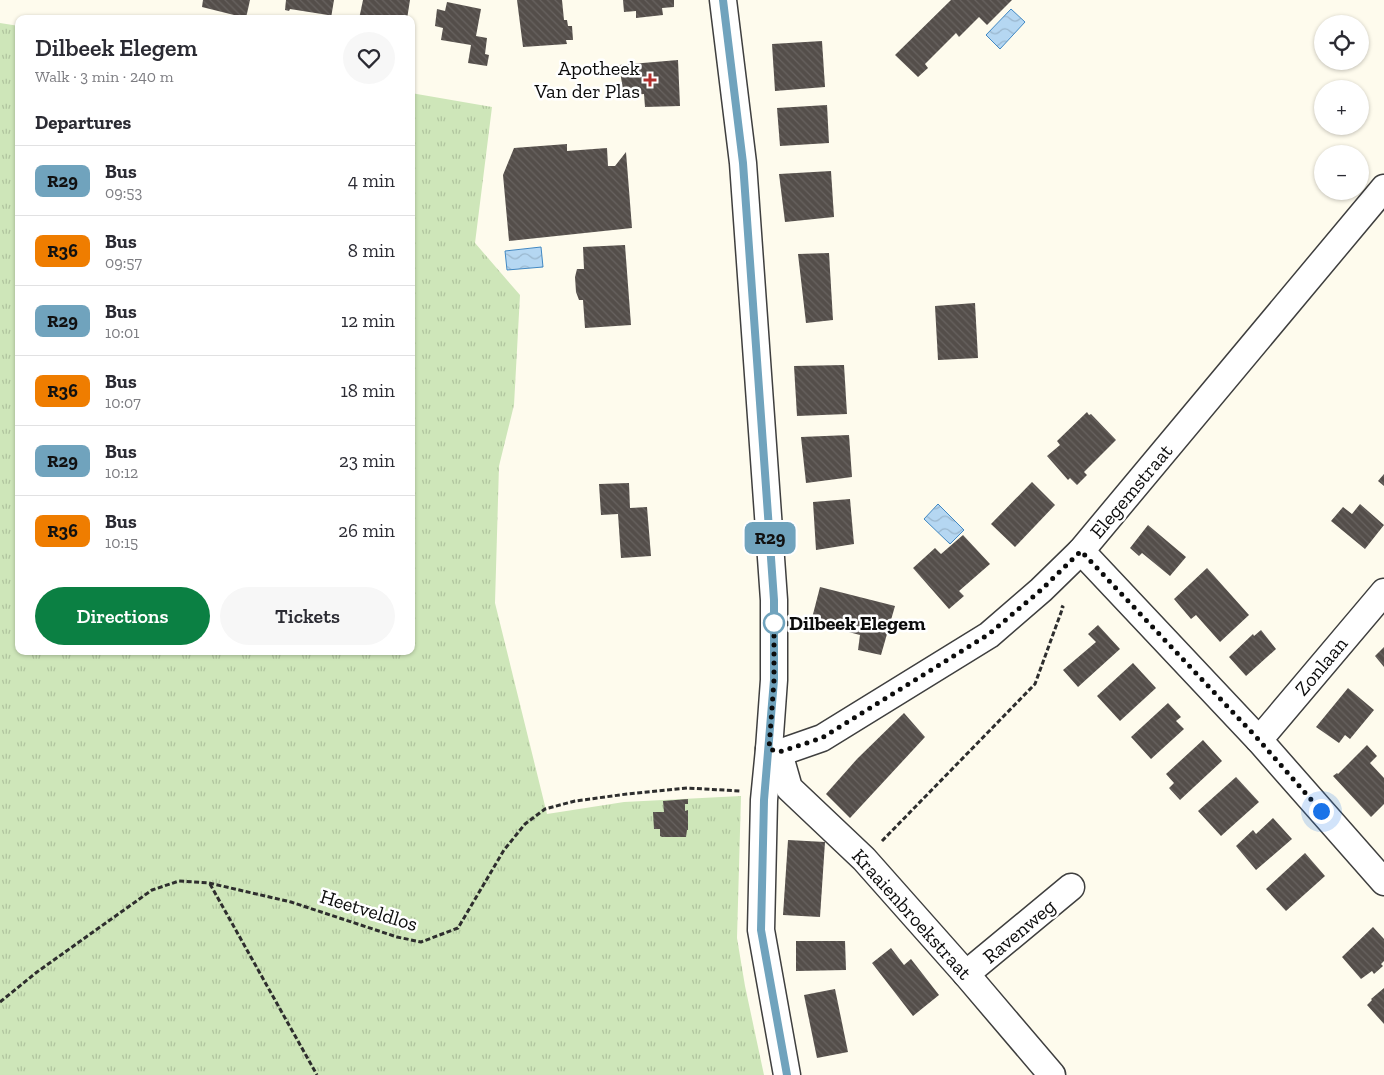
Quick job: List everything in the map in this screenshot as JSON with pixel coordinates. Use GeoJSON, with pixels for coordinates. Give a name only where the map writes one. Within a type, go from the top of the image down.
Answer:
{"type":"FeatureCollection","features":[{"type":"Feature","properties":{"kind":"street"},"geometry":{"type":"LineString","coordinates":[[723,0],[743,163],[774,600],[774,751],[765,792],[761,930],[787,1075]]}},
{"type":"Feature","properties":{"kind":"street","name":"Elegemstraat"},"geometry":{"type":"LineString","coordinates":[[774,751],[822,738],[989,634],[1041,590],[1081,551],[1384,188]]}},
{"type":"Feature","properties":{"kind":"street"},"geometry":{"type":"LineString","coordinates":[[1081,551],[1259,740],[1384,882]]}},
{"type":"Feature","properties":{"kind":"street","name":"Zonlaan"},"geometry":{"type":"LineString","coordinates":[[1259,740],[1384,592]]}},
{"type":"Feature","properties":{"kind":"street","name":"Kraaienbroekstraat"},"geometry":{"type":"LineString","coordinates":[[774,751],[789,788],[864,859],[1052,1075]]}},
{"type":"Feature","properties":{"kind":"street","name":"Ravenweg"},"geometry":{"type":"LineString","coordinates":[[966,974],[1071,888]]}},
{"type":"Feature","properties":{"kind":"path"},"geometry":{"type":"LineString","coordinates":[[864,859],[1035,684],[1063,607],[1041,590]]}},
{"type":"Feature","properties":{"kind":"path","name":"Heetveldlos"},"geometry":{"type":"LineString","coordinates":[[0,1002],[37,972],[152,890],[179,881],[209,883],[291,902],[398,937],[421,942],[458,928],[504,850],[525,824],[544,810],[575,801],[687,788],[765,792]]}},
{"type":"Feature","properties":{"kind":"path"},"geometry":{"type":"LineString","coordinates":[[209,883],[317,1075]]}},
{"type":"Feature","properties":{"kind":"green space"},"geometry":{"type":"Polygon","coordinates":[[[0,23],[15,25],[15,655],[415,655],[415,94],[492,107],[475,243],[520,295],[514,405],[499,466],[495,603],[547,814],[624,802],[741,796],[737,938],[764,1075],[0,1075],[0,23]]]}},
{"type":"Feature","properties":{"kind":"water"},"geometry":{"type":"Polygon","coordinates":[[[1011,9],[1025,22],[1000,49],[986,35],[1011,9]]]}},
{"type":"Feature","properties":{"kind":"water"},"geometry":{"type":"Polygon","coordinates":[[[541,247],[543,267],[507,270],[505,251],[541,247]]]}},
{"type":"Feature","properties":{"kind":"water"},"geometry":{"type":"Polygon","coordinates":[[[938,504],[964,530],[950,544],[924,519],[938,504]]]}},
{"type":"Feature","properties":{"kind":"building"},"geometry":{"type":"Polygon","coordinates":[[[203,0],[250,0],[247,15],[234,15],[202,7],[203,0]]]}},
{"type":"Feature","properties":{"kind":"building"},"geometry":{"type":"Polygon","coordinates":[[[286,0],[334,0],[332,15],[290,9],[289,11],[285,10],[286,0]]]}},
{"type":"Feature","properties":{"kind":"building"},"geometry":{"type":"Polygon","coordinates":[[[363,0],[410,0],[408,15],[360,15],[363,0]]]}},
{"type":"Feature","properties":{"kind":"building"},"geometry":{"type":"Polygon","coordinates":[[[517,0],[562,0],[564,20],[567,20],[568,26],[572,26],[573,40],[566,40],[567,44],[523,47],[517,0]]]}},
{"type":"Feature","properties":{"kind":"building"},"geometry":{"type":"Polygon","coordinates":[[[623,0],[674,0],[674,7],[662,8],[663,15],[636,18],[636,11],[624,12],[623,0]]]}},
{"type":"Feature","properties":{"kind":"building"},"geometry":{"type":"Polygon","coordinates":[[[951,0],[1012,0],[987,25],[979,17],[959,37],[956,33],[925,64],[928,68],[918,77],[895,55],[951,0]]]}},
{"type":"Feature","properties":{"kind":"building"},"geometry":{"type":"Polygon","coordinates":[[[447,2],[481,9],[476,36],[487,38],[485,54],[489,55],[487,66],[468,63],[471,45],[441,40],[443,28],[435,26],[437,9],[445,11],[447,2]]]}},
{"type":"Feature","properties":{"kind":"building"},"geometry":{"type":"Polygon","coordinates":[[[822,41],[825,87],[775,91],[772,44],[822,41]]]}},
{"type":"Feature","properties":{"kind":"building","name":"Apotheek Van der Plas"},"geometry":{"type":"Polygon","coordinates":[[[678,60],[680,106],[645,107],[644,94],[624,96],[619,65],[678,60]]]}},
{"type":"Feature","properties":{"kind":"building"},"geometry":{"type":"Polygon","coordinates":[[[827,105],[829,143],[780,146],[777,108],[827,105]]]}},
{"type":"Feature","properties":{"kind":"building"},"geometry":{"type":"Polygon","coordinates":[[[567,144],[567,151],[607,148],[608,166],[615,166],[626,152],[632,228],[509,241],[503,175],[514,148],[567,144]]]}},
{"type":"Feature","properties":{"kind":"building"},"geometry":{"type":"Polygon","coordinates":[[[831,171],[834,217],[785,222],[779,174],[831,171]]]}},
{"type":"Feature","properties":{"kind":"building"},"geometry":{"type":"Polygon","coordinates":[[[625,245],[631,325],[585,328],[583,300],[579,300],[576,292],[575,277],[577,269],[584,269],[583,247],[625,245]]]}},
{"type":"Feature","properties":{"kind":"building"},"geometry":{"type":"Polygon","coordinates":[[[829,253],[833,320],[806,323],[798,254],[829,253]]]}},
{"type":"Feature","properties":{"kind":"building"},"geometry":{"type":"Polygon","coordinates":[[[975,303],[978,358],[938,360],[935,306],[975,303]]]}},
{"type":"Feature","properties":{"kind":"building"},"geometry":{"type":"Polygon","coordinates":[[[844,365],[847,414],[797,416],[794,366],[844,365]]]}},
{"type":"Feature","properties":{"kind":"building"},"geometry":{"type":"Polygon","coordinates":[[[1087,412],[1116,440],[1084,472],[1087,475],[1077,485],[1070,478],[1068,480],[1047,456],[1060,445],[1057,441],[1087,412]]]}},
{"type":"Feature","properties":{"kind":"building"},"geometry":{"type":"Polygon","coordinates":[[[849,435],[852,477],[806,483],[801,437],[849,435]]]}},
{"type":"Feature","properties":{"kind":"building"},"geometry":{"type":"Polygon","coordinates":[[[1384,474],[1384,486],[1378,481],[1384,474]]]}},
{"type":"Feature","properties":{"kind":"building"},"geometry":{"type":"Polygon","coordinates":[[[1032,482],[1055,505],[1015,547],[991,524],[1032,482]]]}},
{"type":"Feature","properties":{"kind":"building"},"geometry":{"type":"Polygon","coordinates":[[[629,483],[630,508],[647,507],[651,556],[621,558],[618,514],[601,515],[599,484],[629,483]]]}},
{"type":"Feature","properties":{"kind":"building"},"geometry":{"type":"Polygon","coordinates":[[[850,499],[854,544],[816,550],[813,502],[850,499]]]}},
{"type":"Feature","properties":{"kind":"building"},"geometry":{"type":"Polygon","coordinates":[[[1360,504],[1384,525],[1365,549],[1331,521],[1343,507],[1352,514],[1360,504]]]}},
{"type":"Feature","properties":{"kind":"building"},"geometry":{"type":"Polygon","coordinates":[[[1148,525],[1186,557],[1170,576],[1142,553],[1139,556],[1130,548],[1148,525]]]}},
{"type":"Feature","properties":{"kind":"building"},"geometry":{"type":"Polygon","coordinates":[[[963,535],[990,564],[959,591],[964,596],[949,609],[913,568],[935,548],[941,554],[963,535]]]}},
{"type":"Feature","properties":{"kind":"building"},"geometry":{"type":"Polygon","coordinates":[[[1207,568],[1249,615],[1220,642],[1196,615],[1191,619],[1174,599],[1207,568]]]}},
{"type":"Feature","properties":{"kind":"building"},"geometry":{"type":"Polygon","coordinates":[[[820,587],[895,606],[881,655],[858,650],[860,635],[811,622],[820,587]]]}},
{"type":"Feature","properties":{"kind":"building"},"geometry":{"type":"Polygon","coordinates":[[[1098,625],[1120,649],[1078,687],[1063,670],[1096,642],[1088,634],[1098,625]]]}},
{"type":"Feature","properties":{"kind":"building"},"geometry":{"type":"Polygon","coordinates":[[[1261,630],[1276,649],[1246,676],[1229,657],[1253,634],[1254,636],[1261,630]]]}},
{"type":"Feature","properties":{"kind":"building"},"geometry":{"type":"Polygon","coordinates":[[[1384,647],[1384,667],[1375,656],[1384,647]]]}},
{"type":"Feature","properties":{"kind":"building"},"geometry":{"type":"Polygon","coordinates":[[[1133,663],[1156,688],[1120,721],[1097,696],[1133,663]]]}},
{"type":"Feature","properties":{"kind":"building"},"geometry":{"type":"Polygon","coordinates":[[[1348,688],[1374,710],[1350,739],[1345,735],[1339,743],[1316,727],[1348,688]]]}},
{"type":"Feature","properties":{"kind":"building"},"geometry":{"type":"Polygon","coordinates":[[[1168,703],[1181,717],[1176,721],[1184,729],[1151,759],[1131,737],[1168,703]]]}},
{"type":"Feature","properties":{"kind":"building"},"geometry":{"type":"Polygon","coordinates":[[[904,713],[925,737],[850,818],[826,794],[857,759],[904,713]]]}},
{"type":"Feature","properties":{"kind":"building"},"geometry":{"type":"Polygon","coordinates":[[[1203,740],[1222,761],[1180,800],[1169,788],[1174,783],[1166,774],[1203,740]]]}},
{"type":"Feature","properties":{"kind":"building"},"geometry":{"type":"Polygon","coordinates":[[[1367,745],[1377,756],[1370,763],[1384,778],[1384,804],[1371,817],[1333,776],[1338,774],[1367,745]]]}},
{"type":"Feature","properties":{"kind":"building"},"geometry":{"type":"Polygon","coordinates":[[[1236,777],[1259,802],[1221,836],[1198,811],[1236,777]]]}},
{"type":"Feature","properties":{"kind":"building"},"geometry":{"type":"Polygon","coordinates":[[[688,799],[688,804],[685,804],[685,811],[688,810],[686,837],[660,836],[660,829],[654,829],[653,812],[664,812],[663,801],[688,799]]]}},
{"type":"Feature","properties":{"kind":"building"},"geometry":{"type":"Polygon","coordinates":[[[1273,818],[1292,839],[1256,870],[1236,846],[1253,830],[1256,834],[1273,818]]]}},
{"type":"Feature","properties":{"kind":"building"},"geometry":{"type":"Polygon","coordinates":[[[788,840],[825,842],[820,917],[783,915],[788,840]]]}},
{"type":"Feature","properties":{"kind":"building"},"geometry":{"type":"Polygon","coordinates":[[[1305,853],[1325,876],[1286,911],[1266,889],[1305,853]]]}},
{"type":"Feature","properties":{"kind":"building"},"geometry":{"type":"Polygon","coordinates":[[[1373,927],[1384,939],[1384,961],[1381,964],[1383,966],[1374,974],[1372,971],[1361,979],[1342,957],[1373,927]]]}},
{"type":"Feature","properties":{"kind":"building"},"geometry":{"type":"Polygon","coordinates":[[[796,941],[845,941],[846,970],[796,971],[796,941]]]}},
{"type":"Feature","properties":{"kind":"building"},"geometry":{"type":"Polygon","coordinates":[[[891,948],[904,965],[911,959],[939,995],[913,1016],[872,963],[891,948]]]}},
{"type":"Feature","properties":{"kind":"building"},"geometry":{"type":"Polygon","coordinates":[[[1384,988],[1384,1024],[1367,1005],[1384,988]]]}},
{"type":"Feature","properties":{"kind":"building"},"geometry":{"type":"Polygon","coordinates":[[[835,989],[848,1052],[817,1058],[804,995],[835,989]]]}},
{"type":"Feature","properties":{"kind":"bus line","name":"R29"},"geometry":{"type":"LineString","coordinates":[[723,0],[743,163],[774,600],[774,680],[764,800],[761,930],[787,1075]]}},
{"type":"Feature","properties":{"kind":"place","name":"Apotheek Van der Plas"},"geometry":{"type":"Point","coordinates":[650,80]}},
{"type":"Feature","properties":{"kind":"place","name":"Dilbeek Elegem"},"geometry":{"type":"Point","coordinates":[774,623]}},
{"type":"Feature","properties":{"kind":"route"},"geometry":{"type":"LineString","coordinates":[[774,623],[774,616],[774,680],[769,749],[779,752],[822,738],[989,634],[1041,590],[1081,551],[1259,740],[1321,811]]}}]}
